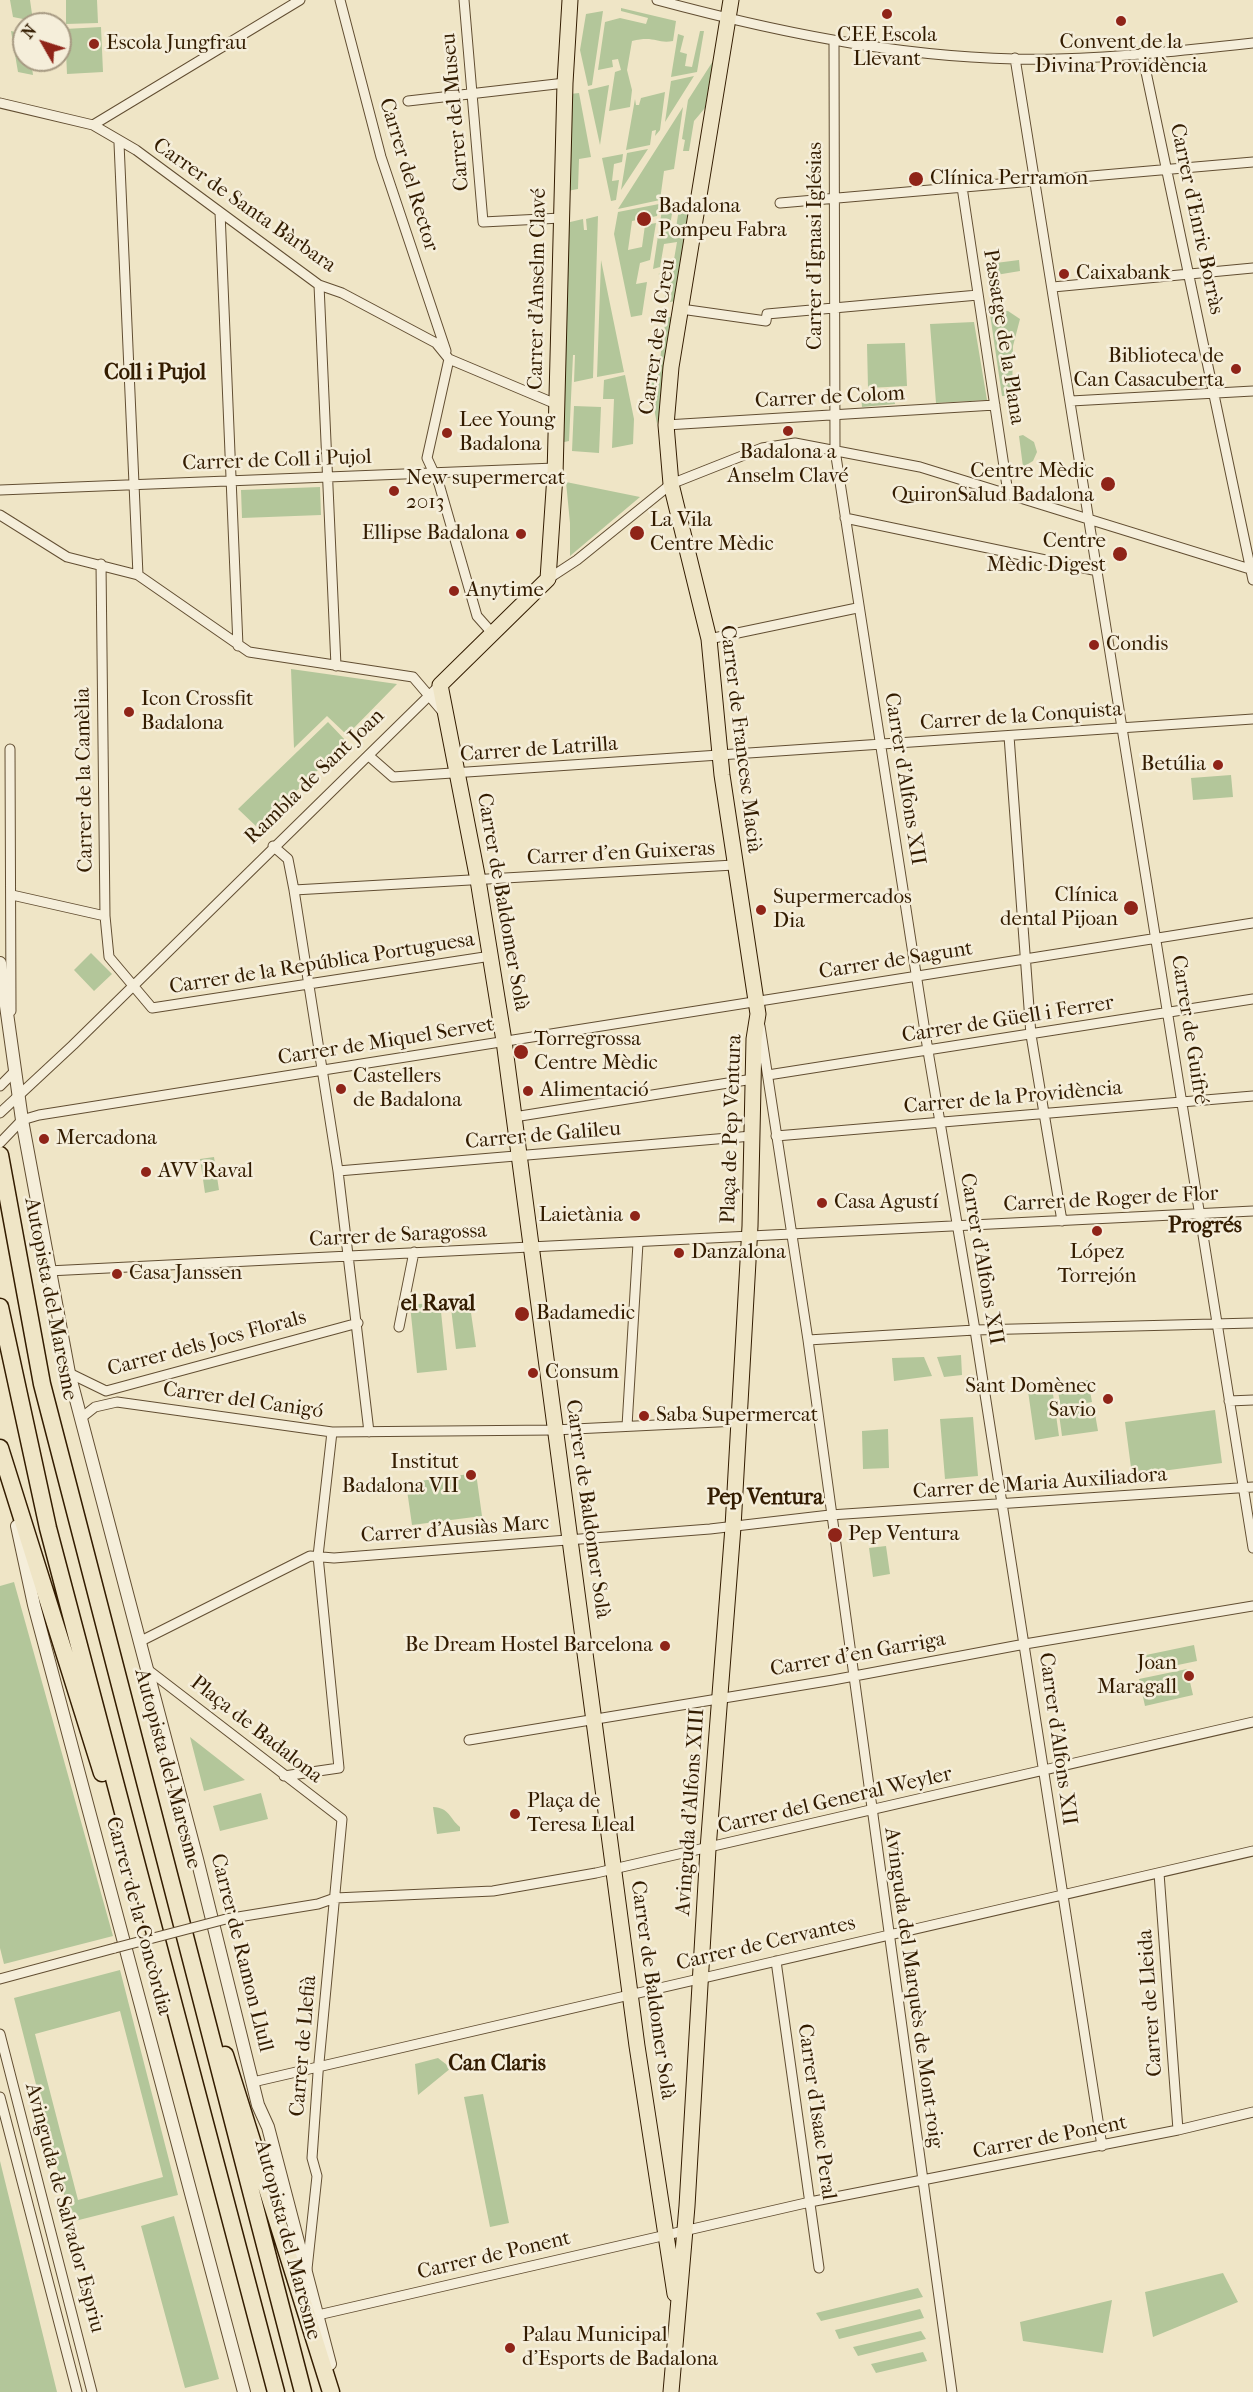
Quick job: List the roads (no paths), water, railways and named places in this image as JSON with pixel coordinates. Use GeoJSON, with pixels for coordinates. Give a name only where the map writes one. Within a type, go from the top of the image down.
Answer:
{"type":"FeatureCollection","features":[{"type":"Feature","properties":{"kind":"highway","name":"Autopista del Maresme"},"geometry":{"type":"LineString","coordinates":[[0,1155],[42,1384],[303,2392]]}},
{"type":"Feature","properties":{"kind":"highway"},"geometry":{"type":"LineString","coordinates":[[0,1307],[48,1528],[276,2392]]}},
{"type":"Feature","properties":{"kind":"highway"},"geometry":{"type":"LineString","coordinates":[[0,1448],[100,1768],[122,1810]]}},
{"type":"Feature","properties":{"kind":"highway"},"geometry":{"type":"LineString","coordinates":[[198,1991],[230,2069],[331,2392]]}},
{"type":"Feature","properties":{"kind":"main road","name":"Carrer d'Anselm Clavé"},"geometry":{"type":"LineString","coordinates":[[548,579],[555,468],[565,83],[570,0]]}},
{"type":"Feature","properties":{"kind":"main road","name":"Carrer de la Creu"},"geometry":{"type":"LineString","coordinates":[[671,484],[666,425],[671,367],[731,0]]}},
{"type":"Feature","properties":{"kind":"main road","name":"Carrer de Francesc Macià"},"geometry":{"type":"LineString","coordinates":[[671,484],[709,639],[720,757],[734,865],[758,1008]]}},
{"type":"Feature","properties":{"kind":"main road","name":"Rambla de Sant Joan"},"geometry":{"type":"LineString","coordinates":[[435,690],[489,629],[548,579]]}},
{"type":"Feature","properties":{"kind":"main road","name":"Carrer de Baldomer Solà"},"geometry":{"type":"LineString","coordinates":[[435,690],[446,716],[458,773],[504,1041],[554,1430],[662,2218],[675,2233],[677,2309]]}},
{"type":"Feature","properties":{"kind":"main road","name":"Plaça de Pep Ventura"},"geometry":{"type":"LineString","coordinates":[[749,1234],[752,1137],[760,1077],[754,1039],[758,1008]]}},
{"type":"Feature","properties":{"kind":"main road","name":"Avinguda d'Alfons XIII"},"geometry":{"type":"LineString","coordinates":[[671,2392],[677,2309],[675,2233],[701,1979],[708,1849],[722,1697],[749,1234]]}},
{"type":"Feature","properties":{"kind":"street"},"geometry":{"type":"LineString","coordinates":[[93,125],[300,0]]}},
{"type":"Feature","properties":{"kind":"street","name":"Carrer del Rector"},"geometry":{"type":"LineString","coordinates":[[340,0],[381,157],[449,359]]}},
{"type":"Feature","properties":{"kind":"street","name":"Carrer del Museu"},"geometry":{"type":"LineString","coordinates":[[464,0],[483,222],[561,218]]}},
{"type":"Feature","properties":{"kind":"street"},"geometry":{"type":"LineString","coordinates":[[657,0],[727,19],[834,42],[935,53],[1056,59],[1253,43]]}},
{"type":"Feature","properties":{"kind":"street","name":"Carrer d'Ignasi Iglésias"},"geometry":{"type":"LineString","coordinates":[[834,42],[835,450]]}},
{"type":"Feature","properties":{"kind":"street","name":"Carrer d'Enric Borràs"},"geometry":{"type":"LineString","coordinates":[[1142,53],[1253,580]]}},
{"type":"Feature","properties":{"kind":"street","name":"Carrer de Guifré"},"geometry":{"type":"LineString","coordinates":[[1015,58],[1229,1401],[1248,1487],[1253,1548]]}},
{"type":"Feature","properties":{"kind":"street"},"geometry":{"type":"LineString","coordinates":[[408,101],[565,83]]}},
{"type":"Feature","properties":{"kind":"street","name":"Carrer de Santa Bàrbara"},"geometry":{"type":"LineString","coordinates":[[0,103],[93,125],[136,150],[319,285],[342,293],[436,343],[449,359],[556,404]]}},
{"type":"Feature","properties":{"kind":"street"},"geometry":{"type":"LineString","coordinates":[[119,142],[138,575]]}},
{"type":"Feature","properties":{"kind":"street"},"geometry":{"type":"LineString","coordinates":[[780,203],[1253,162]]}},
{"type":"Feature","properties":{"kind":"street","name":"Passatge de la Plana"},"geometry":{"type":"LineString","coordinates":[[962,187],[1008,493]]}},
{"type":"Feature","properties":{"kind":"street"},"geometry":{"type":"LineString","coordinates":[[220,212],[238,646]]}},
{"type":"Feature","properties":{"kind":"street"},"geometry":{"type":"LineString","coordinates":[[1053,287],[1253,268]]}},
{"type":"Feature","properties":{"kind":"street"},"geometry":{"type":"LineString","coordinates":[[319,285],[336,666]]}},
{"type":"Feature","properties":{"kind":"street"},"geometry":{"type":"LineString","coordinates":[[681,309],[766,321],[767,314],[978,295]]}},
{"type":"Feature","properties":{"kind":"street"},"geometry":{"type":"LineString","coordinates":[[449,359],[427,458],[439,484],[477,616],[489,629]]}},
{"type":"Feature","properties":{"kind":"street"},"geometry":{"type":"LineString","coordinates":[[1071,401],[1253,391]]}},
{"type":"Feature","properties":{"kind":"street","name":"Carrer de Colom"},"geometry":{"type":"LineString","coordinates":[[666,425],[835,417],[995,405]]}},
{"type":"Feature","properties":{"kind":"street","name":"Rambla de Sant Joan"},"geometry":{"type":"LineString","coordinates":[[548,579],[577,560],[671,484],[762,448],[795,443],[920,467],[1088,517],[1252,570]]}},
{"type":"Feature","properties":{"kind":"street","name":"Carrer d'Alfons XII"},"geometry":{"type":"LineString","coordinates":[[835,450],[857,608],[881,745],[956,1227],[975,1330],[1102,2146]]}},
{"type":"Feature","properties":{"kind":"street","name":"Carrer de Coll i Pujol"},"geometry":{"type":"LineString","coordinates":[[0,490],[555,468]]}},
{"type":"Feature","properties":{"kind":"street"},"geometry":{"type":"LineString","coordinates":[[0,515],[67,557],[138,575],[249,652],[413,677],[435,690]]}},
{"type":"Feature","properties":{"kind":"street"},"geometry":{"type":"LineString","coordinates":[[845,518],[1098,571]]}},
{"type":"Feature","properties":{"kind":"street","name":"Carrer de la Camèlia"},"geometry":{"type":"LineString","coordinates":[[101,564],[105,916],[109,957],[134,986]]}},
{"type":"Feature","properties":{"kind":"street"},"geometry":{"type":"LineString","coordinates":[[709,639],[857,608]]}},
{"type":"Feature","properties":{"kind":"street","name":"Rambla de Sant Joan"},"geometry":{"type":"LineString","coordinates":[[0,1113],[134,986],[273,846],[435,690]]}},
{"type":"Feature","properties":{"kind":"street","name":"Carrer de la Conquista"},"geometry":{"type":"LineString","coordinates":[[720,757],[1253,719]]}},
{"type":"Feature","properties":{"kind":"street"},"geometry":{"type":"LineString","coordinates":[[1009,736],[1030,1035],[1062,1221]]}},
{"type":"Feature","properties":{"kind":"street"},"geometry":{"type":"LineString","coordinates":[[9,749],[12,895],[11,1030]]}},
{"type":"Feature","properties":{"kind":"street","name":"Carrer de Latrilla"},"geometry":{"type":"LineString","coordinates":[[369,756],[393,777],[720,757]]}},
{"type":"Feature","properties":{"kind":"street"},"geometry":{"type":"LineString","coordinates":[[273,846],[288,859],[294,890],[338,1171],[358,1323],[369,1432]]}},
{"type":"Feature","properties":{"kind":"street","name":"Carrer d'en Guixeras"},"geometry":{"type":"LineString","coordinates":[[294,890],[734,865]]}},
{"type":"Feature","properties":{"kind":"street"},"geometry":{"type":"LineString","coordinates":[[12,895],[105,916]]}},
{"type":"Feature","properties":{"kind":"street","name":"Carrer de Sagunt"},"geometry":{"type":"LineString","coordinates":[[758,1008],[916,975],[1253,923]]}},
{"type":"Feature","properties":{"kind":"street","name":"Carrer de la República Portuguesa"},"geometry":{"type":"LineString","coordinates":[[134,986],[152,1008],[491,956]]}},
{"type":"Feature","properties":{"kind":"street","name":"Carrer de Ramon Llull"},"geometry":{"type":"LineString","coordinates":[[0,963],[22,1120],[48,1271],[69,1373],[258,2105],[268,2127],[336,2392]]}},
{"type":"Feature","properties":{"kind":"street","name":"Carrer de Güell i Ferrer"},"geometry":{"type":"LineString","coordinates":[[514,1117],[1253,999]]}},
{"type":"Feature","properties":{"kind":"street","name":"Carrer de Miquel Servet"},"geometry":{"type":"LineString","coordinates":[[22,1120],[39,1115],[504,1041],[584,1026],[758,1008]]}},
{"type":"Feature","properties":{"kind":"street"},"geometry":{"type":"LineString","coordinates":[[0,1086],[16,1070]]}},
{"type":"Feature","properties":{"kind":"street","name":"Plaça de Pep Ventura"},"geometry":{"type":"LineString","coordinates":[[749,1234],[790,1233],[776,1136],[760,1077]]}},
{"type":"Feature","properties":{"kind":"street","name":"Carrer de la Providència"},"geometry":{"type":"LineString","coordinates":[[776,1136],[1253,1095]]}},
{"type":"Feature","properties":{"kind":"street"},"geometry":{"type":"LineString","coordinates":[[0,1143],[22,1120]]}},
{"type":"Feature","properties":{"kind":"street","name":"Carrer de Galileu"},"geometry":{"type":"LineString","coordinates":[[338,1171],[752,1137]]}},
{"type":"Feature","properties":{"kind":"street","name":"Carrer de Roger de Flor"},"geometry":{"type":"LineString","coordinates":[[790,1233],[956,1227],[1253,1211]]}},
{"type":"Feature","properties":{"kind":"street","name":"Avinguda del Marquès de Mont-roig"},"geometry":{"type":"LineString","coordinates":[[790,1233],[808,1340],[830,1515],[890,1934],[921,2181],[952,2392]]}},
{"type":"Feature","properties":{"kind":"street","name":"Carrer de Saragossa"},"geometry":{"type":"LineString","coordinates":[[48,1271],[638,1243],[749,1234]]}},
{"type":"Feature","properties":{"kind":"street"},"geometry":{"type":"LineString","coordinates":[[627,1426],[638,1243]]}},
{"type":"Feature","properties":{"kind":"street"},"geometry":{"type":"LineString","coordinates":[[399,1327],[414,1252]]}},
{"type":"Feature","properties":{"kind":"street","name":"Carrer dels Jocs Florals"},"geometry":{"type":"LineString","coordinates":[[69,1373],[106,1391],[358,1323]]}},
{"type":"Feature","properties":{"kind":"street"},"geometry":{"type":"LineString","coordinates":[[808,1340],[975,1330],[1253,1323]]}},
{"type":"Feature","properties":{"kind":"street"},"geometry":{"type":"LineString","coordinates":[[1229,1401],[1253,1400]]}},
{"type":"Feature","properties":{"kind":"street","name":"Carrer del Canigó"},"geometry":{"type":"LineString","coordinates":[[81,1418],[95,1407],[117,1402],[332,1432],[554,1430],[738,1421]]}},
{"type":"Feature","properties":{"kind":"street"},"geometry":{"type":"LineString","coordinates":[[284,1776],[339,1768],[318,1556],[332,1432]]}},
{"type":"Feature","properties":{"kind":"street","name":"Carrer de la Concòrdia"},"geometry":{"type":"LineString","coordinates":[[0,1448],[37,1616],[244,2392]]}},
{"type":"Feature","properties":{"kind":"street","name":"Carrer de Maria Auxiliadora"},"geometry":{"type":"LineString","coordinates":[[830,1515],[1003,1506],[1248,1487]]}},
{"type":"Feature","properties":{"kind":"street","name":"Carrer d'Ausiàs Marc"},"geometry":{"type":"LineString","coordinates":[[139,1642],[310,1556],[334,1558],[733,1527],[830,1515]]}},
{"type":"Feature","properties":{"kind":"street","name":"Carrer d'en Garriga"},"geometry":{"type":"LineString","coordinates":[[469,1740],[1253,1606]]}},
{"type":"Feature","properties":{"kind":"street","name":"Plaça de Badalona"},"geometry":{"type":"LineString","coordinates":[[147,1669],[342,1819]]}},
{"type":"Feature","properties":{"kind":"street","name":"Carrer del General Weyler"},"geometry":{"type":"LineString","coordinates":[[0,1979],[226,1918],[318,1904],[335,1898],[493,1891],[614,1869],[871,1812],[1253,1722]]}},
{"type":"Feature","properties":{"kind":"street","name":"Carrer de Llefià"},"geometry":{"type":"LineString","coordinates":[[306,2274],[317,2176],[312,2158],[319,2066],[342,1819]]}},
{"type":"Feature","properties":{"kind":"street","name":"Carrer de Cervantes"},"geometry":{"type":"LineString","coordinates":[[253,2082],[1253,1851]]}},
{"type":"Feature","properties":{"kind":"street","name":"Carrer de Lleida"},"geometry":{"type":"LineString","coordinates":[[1159,1873],[1178,2130]]}},
{"type":"Feature","properties":{"kind":"street","name":"Carrer d'Isaac Peral"},"geometry":{"type":"LineString","coordinates":[[776,1960],[819,2268]]}},
{"type":"Feature","properties":{"kind":"street","name":"Avinguda de Salvador Espriu"},"geometry":{"type":"LineString","coordinates":[[0,2034],[92,2392]]}},
{"type":"Feature","properties":{"kind":"street","name":"Avinguda de Salvador Espriu"},"geometry":{"type":"LineString","coordinates":[[0,2097],[76,2392]]}},
{"type":"Feature","properties":{"kind":"street","name":"Carrer de Ponent"},"geometry":{"type":"LineString","coordinates":[[318,2315],[810,2202],[908,2181],[921,2181],[1102,2146],[1253,2112]]}},
{"type":"Feature","properties":{"kind":"place","name":"CEE Escola Llevant"},"geometry":{"type":"Point","coordinates":[887,14]}},
{"type":"Feature","properties":{"kind":"place","name":"Convent de la Divina Providència"},"geometry":{"type":"Point","coordinates":[1121,21]}},
{"type":"Feature","properties":{"kind":"place","name":"Escola Jungfrau"},"geometry":{"type":"Point","coordinates":[94,44]}},
{"type":"Feature","properties":{"kind":"place","name":"Clínica Perramon"},"geometry":{"type":"Point","coordinates":[916,179]}},
{"type":"Feature","properties":{"kind":"place","name":"Badalona Pompeu Fabra"},"geometry":{"type":"Point","coordinates":[644,219]}},
{"type":"Feature","properties":{"kind":"place","name":"Caixabank"},"geometry":{"type":"Point","coordinates":[1064,274]}},
{"type":"Feature","properties":{"kind":"place","name":"Biblioteca de Can Casacuberta"},"geometry":{"type":"Point","coordinates":[1236,369]}},
{"type":"Feature","properties":{"kind":"place","name":"Badalona a Anselm Clavé"},"geometry":{"type":"Point","coordinates":[788,431]}},
{"type":"Feature","properties":{"kind":"place","name":"Lee Young Badalona"},"geometry":{"type":"Point","coordinates":[447,433]}},
{"type":"Feature","properties":{"kind":"place","name":"Centre Mèdic QuironSalud Badalona"},"geometry":{"type":"Point","coordinates":[1108,484]}},
{"type":"Feature","properties":{"kind":"place","name":"New supermercat 2013"},"geometry":{"type":"Point","coordinates":[394,491]}},
{"type":"Feature","properties":{"kind":"place","name":"La Vila Centre Mèdic"},"geometry":{"type":"Point","coordinates":[637,533]}},
{"type":"Feature","properties":{"kind":"place","name":"Ellipse Badalona"},"geometry":{"type":"Point","coordinates":[521,534]}},
{"type":"Feature","properties":{"kind":"place","name":"Centre Mèdic Digest"},"geometry":{"type":"Point","coordinates":[1120,554]}},
{"type":"Feature","properties":{"kind":"place","name":"Anytime"},"geometry":{"type":"Point","coordinates":[454,591]}},
{"type":"Feature","properties":{"kind":"place","name":"Condis"},"geometry":{"type":"Point","coordinates":[1094,645]}},
{"type":"Feature","properties":{"kind":"place","name":"Icon Crossfit Badalona"},"geometry":{"type":"Point","coordinates":[129,712]}},
{"type":"Feature","properties":{"kind":"place","name":"Betúlia"},"geometry":{"type":"Point","coordinates":[1218,765]}},
{"type":"Feature","properties":{"kind":"place","name":"Clínica dental Pijoan"},"geometry":{"type":"Point","coordinates":[1131,908]}},
{"type":"Feature","properties":{"kind":"place","name":"Supermercados Dia"},"geometry":{"type":"Point","coordinates":[761,910]}},
{"type":"Feature","properties":{"kind":"place","name":"Torregrossa Centre Mèdic"},"geometry":{"type":"Point","coordinates":[521,1052]}},
{"type":"Feature","properties":{"kind":"place","name":"Castellers de Badalona"},"geometry":{"type":"Point","coordinates":[341,1089]}},
{"type":"Feature","properties":{"kind":"place","name":"Alimentació"},"geometry":{"type":"Point","coordinates":[528,1091]}},
{"type":"Feature","properties":{"kind":"place","name":"Mercadona"},"geometry":{"type":"Point","coordinates":[44,1139]}},
{"type":"Feature","properties":{"kind":"place","name":"AVV Raval"},"geometry":{"type":"Point","coordinates":[146,1172]}},
{"type":"Feature","properties":{"kind":"place","name":"Casa Agustí"},"geometry":{"type":"Point","coordinates":[822,1203]}},
{"type":"Feature","properties":{"kind":"place","name":"Laietània"},"geometry":{"type":"Point","coordinates":[635,1216]}},
{"type":"Feature","properties":{"kind":"place","name":"López Torrejón"},"geometry":{"type":"Point","coordinates":[1097,1231]}},
{"type":"Feature","properties":{"kind":"place","name":"Danzalona"},"geometry":{"type":"Point","coordinates":[679,1253]}},
{"type":"Feature","properties":{"kind":"place","name":"Casa Janssen"},"geometry":{"type":"Point","coordinates":[117,1274]}},
{"type":"Feature","properties":{"kind":"place","name":"Badamedic"},"geometry":{"type":"Point","coordinates":[522,1314]}},
{"type":"Feature","properties":{"kind":"place","name":"Consum"},"geometry":{"type":"Point","coordinates":[533,1373]}},
{"type":"Feature","properties":{"kind":"place","name":"Sant Domènec Savio"},"geometry":{"type":"Point","coordinates":[1108,1399]}},
{"type":"Feature","properties":{"kind":"place","name":"Saba Supermercat"},"geometry":{"type":"Point","coordinates":[644,1416]}},
{"type":"Feature","properties":{"kind":"place","name":"Institut Badalona VII"},"geometry":{"type":"Point","coordinates":[471,1475]}},
{"type":"Feature","properties":{"kind":"place","name":"Pep Ventura"},"geometry":{"type":"Point","coordinates":[835,1535]}},
{"type":"Feature","properties":{"kind":"place","name":"Be Dream Hostel Barcelona"},"geometry":{"type":"Point","coordinates":[665,1646]}},
{"type":"Feature","properties":{"kind":"place","name":"Joan Maragall"},"geometry":{"type":"Point","coordinates":[1189,1676]}},
{"type":"Feature","properties":{"kind":"place","name":"Plaça de Teresa Lleal"},"geometry":{"type":"Point","coordinates":[515,1814]}},
{"type":"Feature","properties":{"kind":"place","name":"Palau Municipal d'Esports de Badalona"},"geometry":{"type":"Point","coordinates":[510,2348]}},
{"type":"Feature","properties":{"kind":"district","name":"Coll i Pujol"},"geometry":{"type":"Point","coordinates":[155,374]}},
{"type":"Feature","properties":{"kind":"district","name":"Progrés"},"geometry":{"type":"Point","coordinates":[1205,1227]}},
{"type":"Feature","properties":{"kind":"district","name":"el Raval"},"geometry":{"type":"Point","coordinates":[438,1305]}},
{"type":"Feature","properties":{"kind":"district","name":"Pep Ventura"},"geometry":{"type":"Point","coordinates":[765,1499]}},
{"type":"Feature","properties":{"kind":"district","name":"Can Claris"},"geometry":{"type":"Point","coordinates":[497,2065]}}]}
